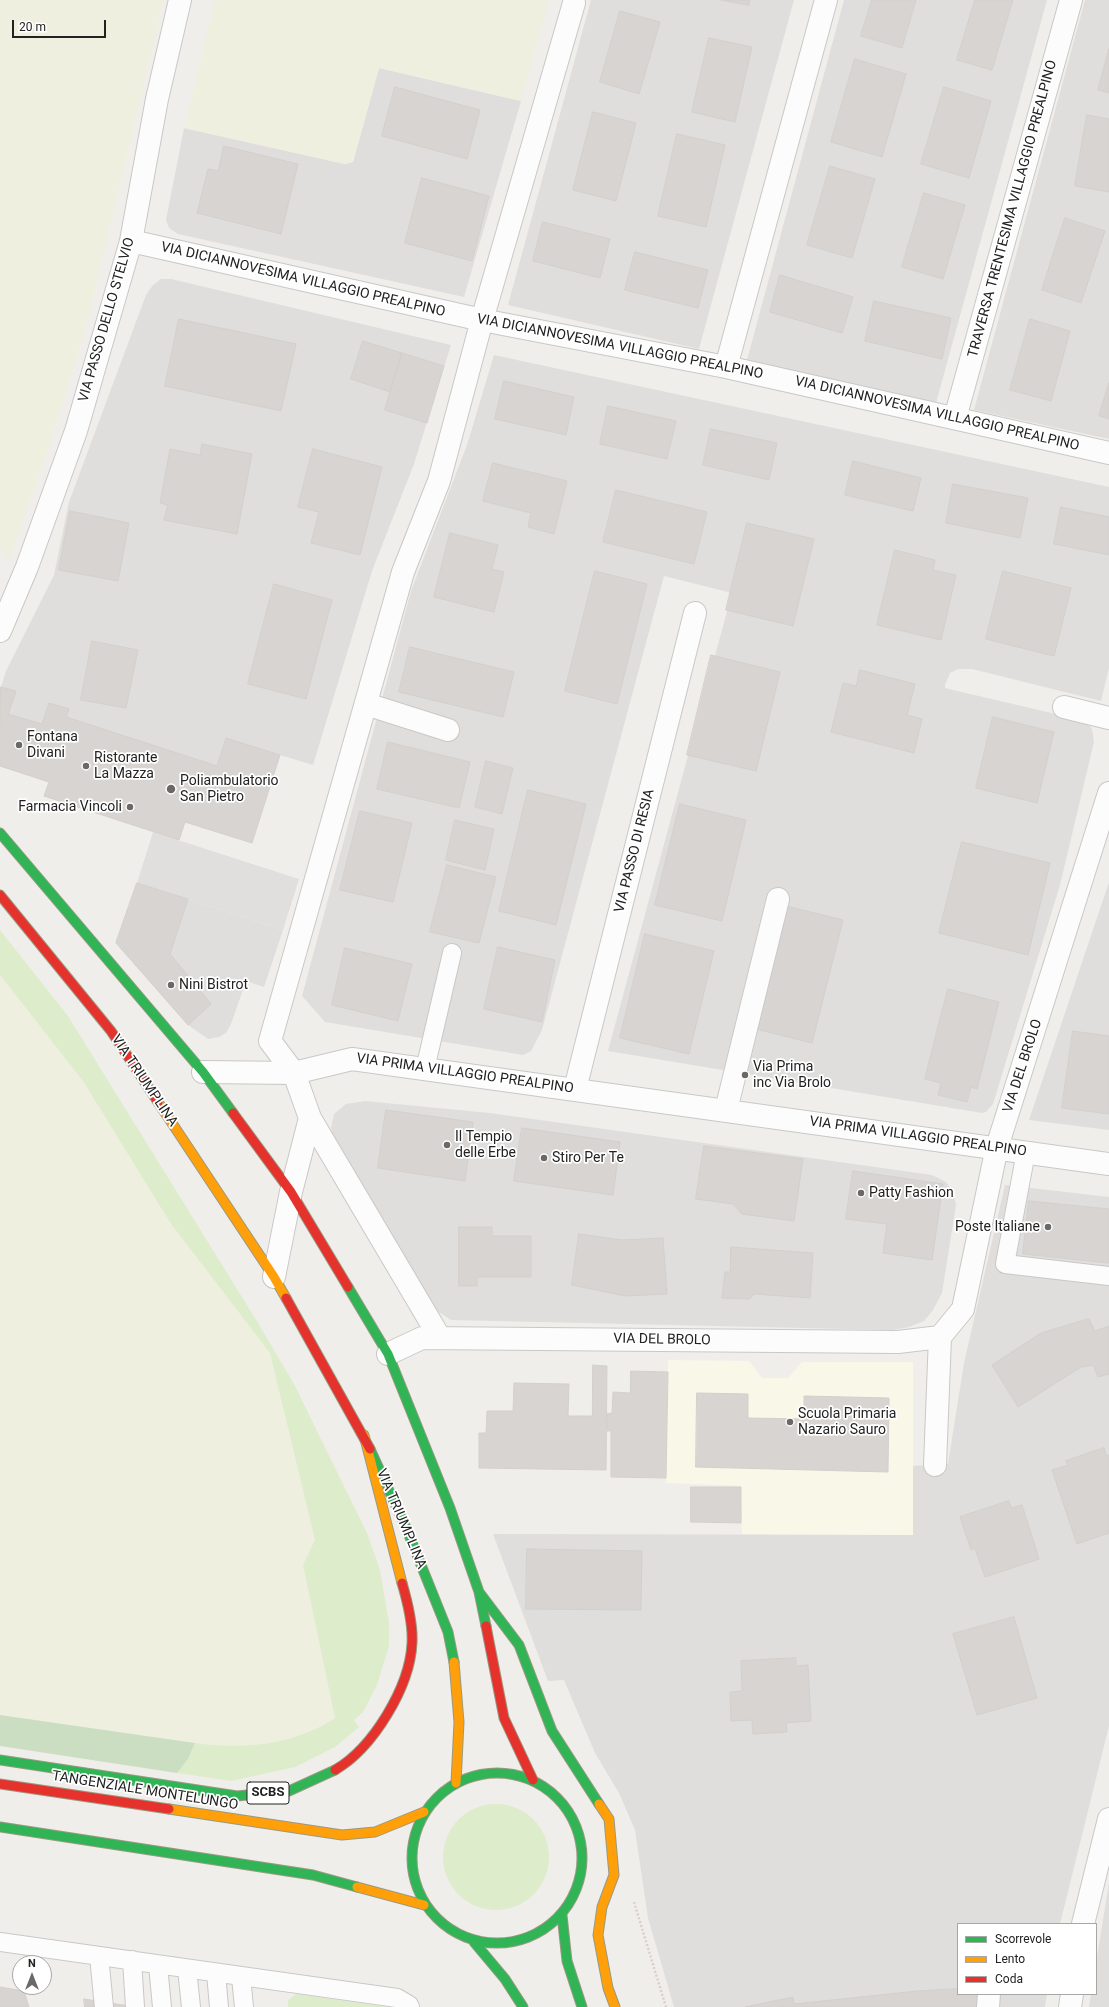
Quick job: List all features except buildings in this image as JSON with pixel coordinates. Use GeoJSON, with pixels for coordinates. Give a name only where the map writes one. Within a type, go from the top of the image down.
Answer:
{"type":"FeatureCollection","features":[{"type":"Feature","properties":{"kind":"main road"},"geometry":{"type":"LineString","coordinates":[[0,833],[203,1072],[291,1192],[388,1354],[450,1508],[479,1592],[504,1718],[533,1780]]}},
{"type":"Feature","properties":{"kind":"main road","name":"VIA TRIUMPLINA"},"geometry":{"type":"LineString","coordinates":[[0,895],[111,1032],[274,1277],[364,1435],[408,1530],[448,1632],[456,1675],[459,1722],[456,1782]]}},
{"type":"Feature","properties":{"kind":"main road","name":"SCBS"},"geometry":{"type":"LineString","coordinates":[[0,1760],[237,1796],[289,1791],[337,1769],[366,1744],[371,1739],[390,1710],[406,1678],[412,1643],[406,1597],[364,1435]]}},
{"type":"Feature","properties":{"kind":"main road"},"geometry":{"type":"LineString","coordinates":[[479,1592],[518,1645],[552,1731],[610,1819],[614,1875],[602,1907],[598,1935],[608,1988],[615,2007]]}},
{"type":"Feature","properties":{"kind":"main road"},"geometry":{"type":"LineString","coordinates":[[507,1773],[533,1780],[559,1798],[577,1825],[584,1856],[578,1888],[562,1915],[537,1935],[506,1944],[474,1942],[446,1928],[424,1905],[412,1875],[412,1842],[424,1812],[438,1795],[456,1782],[480,1774],[507,1773]]}},
{"type":"Feature","properties":{"kind":"main road","name":"TANGENZIALE MONTELUNGO"},"geometry":{"type":"LineString","coordinates":[[0,1784],[342,1835],[375,1832],[424,1812]]}},
{"type":"Feature","properties":{"kind":"main road"},"geometry":{"type":"LineString","coordinates":[[0,1827],[313,1875],[424,1905]]}},
{"type":"Feature","properties":{"kind":"main road"},"geometry":{"type":"LineString","coordinates":[[562,1915],[568,1961],[582,2007]]}},
{"type":"Feature","properties":{"kind":"main road"},"geometry":{"type":"LineString","coordinates":[[474,1942],[505,1979],[523,2007]]}},
{"type":"Feature","properties":{"kind":"street","name":"VIA PASSO DELLO STELVIO"},"geometry":{"type":"LineString","coordinates":[[0,631],[27,567],[76,431],[131,241],[157,99],[180,0]]}},
{"type":"Feature","properties":{"kind":"street"},"geometry":{"type":"LineString","coordinates":[[726,367],[826,0]]}},
{"type":"Feature","properties":{"kind":"street","name":"TRAVERSA TRENTESIMA VILLAGGIO PREALPINO"},"geometry":{"type":"LineString","coordinates":[[955,418],[1070,0]]}},
{"type":"Feature","properties":{"kind":"street"},"geometry":{"type":"LineString","coordinates":[[440,1338],[310,1118],[294,1073],[270,1041],[404,572],[439,481],[482,320],[574,3]]}},
{"type":"Feature","properties":{"kind":"street","name":"VIA DICIANNOVESIMA VILLAGGIO PREALPINO"},"geometry":{"type":"LineString","coordinates":[[131,241],[482,320],[726,367],[1109,453]]}},
{"type":"Feature","properties":{"kind":"street","name":"VIA PASSO DI RESIA"},"geometry":{"type":"LineString","coordinates":[[576,1089],[695,613]]}},
{"type":"Feature","properties":{"kind":"street"},"geometry":{"type":"LineString","coordinates":[[366,704],[448,730]]}},
{"type":"Feature","properties":{"kind":"street"},"geometry":{"type":"LineString","coordinates":[[1064,707],[1109,718]]}},
{"type":"Feature","properties":{"kind":"street","name":"VIA DEL BROLO"},"geometry":{"type":"LineString","coordinates":[[388,1354],[422,1338],[898,1342],[940,1337],[963,1309],[997,1148],[1109,793]]}},
{"type":"Feature","properties":{"kind":"street"},"geometry":{"type":"LineString","coordinates":[[726,1110],[778,899]]}},
{"type":"Feature","properties":{"kind":"street","name":"VIA PRIMA VILLAGGIO PREALPINO"},"geometry":{"type":"LineString","coordinates":[[203,1072],[294,1073],[352,1058],[1109,1164]]}},
{"type":"Feature","properties":{"kind":"street"},"geometry":{"type":"LineString","coordinates":[[274,1277],[291,1192],[310,1118]]}},
{"type":"Feature","properties":{"kind":"street"},"geometry":{"type":"LineString","coordinates":[[935,1465],[940,1337]]}},
{"type":"Feature","properties":{"kind":"street"},"geometry":{"type":"LineString","coordinates":[[1078,1923],[1109,1819]]}},
{"type":"Feature","properties":{"kind":"street"},"geometry":{"type":"LineString","coordinates":[[988,2007],[989,1995]]}},
{"type":"Feature","properties":{"kind":"street"},"geometry":{"type":"LineString","coordinates":[[1070,2007],[1072,1995]]}},
{"type":"Feature","properties":{"kind":"lane"},"geometry":{"type":"LineString","coordinates":[[425,1069],[452,953]]}},
{"type":"Feature","properties":{"kind":"lane"},"geometry":{"type":"LineString","coordinates":[[1026,1152],[1005,1264],[1109,1276]]}},
{"type":"Feature","properties":{"kind":"lane"},"geometry":{"type":"LineString","coordinates":[[0,1942],[397,1998],[410,2007]]}},
{"type":"Feature","properties":{"kind":"lane"},"geometry":{"type":"LineString","coordinates":[[98,1956],[104,2007]]}},
{"type":"Feature","properties":{"kind":"lane"},"geometry":{"type":"LineString","coordinates":[[132,1960],[135,2007]]}},
{"type":"Feature","properties":{"kind":"lane"},"geometry":{"type":"LineString","coordinates":[[158,1965],[162,2007]]}},
{"type":"Feature","properties":{"kind":"lane"},"geometry":{"type":"LineString","coordinates":[[187,1969],[191,2007]]}},
{"type":"Feature","properties":{"kind":"lane"},"geometry":{"type":"LineString","coordinates":[[216,1973],[219,2007]]}},
{"type":"Feature","properties":{"kind":"lane"},"geometry":{"type":"LineString","coordinates":[[241,1976],[244,2007]]}},
{"type":"Feature","properties":{"kind":"shaded area"},"geometry":{"type":"Polygon","coordinates":[[[591,0],[794,0],[699,349],[508,305],[591,0]]]}},
{"type":"Feature","properties":{"kind":"shaded area"},"geometry":{"type":"Polygon","coordinates":[[[844,0],[1047,0],[936,403],[747,360],[844,0]]]}},
{"type":"Feature","properties":{"kind":"shaded area"},"geometry":{"type":"Polygon","coordinates":[[[1085,0],[1109,0],[1109,439],[974,410],[1085,0]]]}},
{"type":"Feature","properties":{"kind":"shaded area"},"geometry":{"type":"Polygon","coordinates":[[[379,68],[521,101],[464,297],[178,234],[169,228],[166,220],[184,128],[345,164],[353,162],[379,68]]]}},
{"type":"Feature","properties":{"kind":"shaded area"},"geometry":{"type":"Polygon","coordinates":[[[161,279],[171,279],[451,345],[414,464],[372,571],[313,765],[280,755],[252,843],[185,822],[179,840],[44,796],[49,782],[0,766],[0,690],[6,671],[54,575],[69,502],[146,295],[153,285],[161,279]]]}},
{"type":"Feature","properties":{"kind":"shaded area"},"geometry":{"type":"Polygon","coordinates":[[[494,355],[1109,487],[1109,668],[1101,701],[972,669],[958,669],[950,673],[945,685],[945,688],[1086,721],[1092,729],[1094,742],[1060,885],[993,1104],[986,1112],[982,1113],[608,1051],[732,593],[664,576],[542,1030],[531,1051],[523,1055],[325,1022],[302,996],[411,591],[467,445],[494,355]]]}},
{"type":"Feature","properties":{"kind":"shaded area"},"geometry":{"type":"Polygon","coordinates":[[[153,832],[299,879],[283,930],[137,883],[153,832]]]}},
{"type":"Feature","properties":{"kind":"shaded area"},"geometry":{"type":"Polygon","coordinates":[[[1109,882],[1109,1130],[1029,1120],[1109,882]]]}},
{"type":"Feature","properties":{"kind":"shaded area"},"geometry":{"type":"Polygon","coordinates":[[[137,883],[283,930],[264,987],[246,981],[231,1024],[226,1033],[219,1037],[208,1039],[188,1025],[116,943],[137,883]]]}},
{"type":"Feature","properties":{"kind":"shaded area"},"geometry":{"type":"Polygon","coordinates":[[[365,1101],[490,1113],[932,1175],[946,1182],[953,1192],[956,1205],[942,1293],[933,1310],[924,1321],[909,1327],[892,1330],[451,1320],[436,1310],[334,1146],[331,1128],[334,1114],[346,1104],[365,1101]]]}},
{"type":"Feature","properties":{"kind":"shaded area"},"geometry":{"type":"Polygon","coordinates":[[[1005,1185],[1109,1197],[1109,1726],[1060,1923],[957,1923],[957,1995],[1047,1995],[1045,2007],[674,2007],[648,1918],[635,1830],[619,1793],[595,1753],[564,1680],[548,1681],[493,1534],[912,1535],[912,1466],[948,1464],[964,1363],[1005,1185]]]}},
{"type":"Feature","properties":{"kind":"shaded area","name":"Scuola Primaria Nazario Sauro"},"geometry":{"type":"Polygon","coordinates":[[[668,1360],[749,1361],[762,1378],[788,1378],[802,1362],[913,1362],[913,1535],[742,1534],[741,1486],[666,1483],[668,1360]]]}},
{"type":"Feature","properties":{"kind":"shaded area"},"geometry":{"type":"Polygon","coordinates":[[[1109,1883],[1109,2007],[1089,2007],[1091,1995],[1097,1995],[1097,1957],[1109,1883]]]}},
{"type":"Feature","properties":{"kind":"green space"},"geometry":{"type":"Polygon","coordinates":[[[0,0],[164,0],[87,323],[50,444],[9,560],[0,549],[0,0]]]}},
{"type":"Feature","properties":{"kind":"green space"},"geometry":{"type":"Polygon","coordinates":[[[215,0],[549,0],[521,101],[379,68],[353,162],[345,164],[184,128],[215,0]]]}},
{"type":"Feature","properties":{"kind":"green space"},"geometry":{"type":"Polygon","coordinates":[[[0,930],[68,1016],[258,1323],[294,1384],[367,1533],[380,1570],[389,1623],[389,1646],[377,1685],[363,1712],[354,1720],[359,1727],[335,1747],[295,1767],[231,1781],[177,1773],[188,1759],[195,1743],[231,1746],[285,1740],[319,1727],[335,1718],[303,1565],[315,1540],[270,1353],[171,1224],[83,1081],[0,975],[0,930]]]}},
{"type":"Feature","properties":{"kind":"green space"},"geometry":{"type":"Polygon","coordinates":[[[0,975],[83,1081],[171,1224],[270,1353],[315,1540],[303,1565],[335,1718],[303,1735],[272,1743],[246,1746],[210,1745],[0,1715],[0,975]]]}},
{"type":"Feature","properties":{"kind":"green space"},"geometry":{"type":"Polygon","coordinates":[[[0,1715],[195,1743],[188,1759],[177,1773],[0,1746],[0,1715]]]}},
{"type":"Feature","properties":{"kind":"green space"},"geometry":{"type":"Polygon","coordinates":[[[496,1804],[516,1808],[533,1820],[545,1837],[549,1857],[545,1877],[533,1894],[516,1906],[496,1910],[476,1906],[459,1894],[447,1877],[443,1857],[447,1837],[459,1820],[476,1808],[496,1804]]]}},
{"type":"Feature","properties":{"kind":"green space"},"geometry":{"type":"Polygon","coordinates":[[[296,1994],[388,2007],[288,2007],[288,2000],[296,1994]]]}},
{"type":"Feature","properties":{"kind":"traffic: fast"},"geometry":{"type":"LineString","coordinates":[[0,833],[203,1072],[233,1113]]}},
{"type":"Feature","properties":{"kind":"traffic: fast"},"geometry":{"type":"LineString","coordinates":[[348,1287],[388,1354],[450,1508],[479,1592],[486,1626]]}},
{"type":"Feature","properties":{"kind":"traffic: fast"},"geometry":{"type":"LineString","coordinates":[[370,1449],[407,1530],[448,1632],[454,1662]]}},
{"type":"Feature","properties":{"kind":"traffic: fast"},"geometry":{"type":"LineString","coordinates":[[479,1592],[519,1645],[552,1731],[599,1804]]}},
{"type":"Feature","properties":{"kind":"traffic: fast"},"geometry":{"type":"LineString","coordinates":[[0,1760],[237,1796],[289,1791],[335,1770]]}},
{"type":"Feature","properties":{"kind":"traffic: fast"},"geometry":{"type":"LineString","coordinates":[[489,1773],[505,1773],[530,1779],[551,1792],[563,1804],[576,1825],[579,1833],[582,1858],[581,1875],[576,1891],[563,1912],[551,1924],[530,1937],[522,1940],[505,1943],[489,1943],[464,1937],[443,1924],[431,1912],[418,1891],[415,1883],[412,1866],[412,1850],[418,1825],[431,1804],[443,1792],[464,1779],[472,1776],[489,1773]]}},
{"type":"Feature","properties":{"kind":"traffic: fast"},"geometry":{"type":"LineString","coordinates":[[0,1827],[313,1875],[357,1887]]}},
{"type":"Feature","properties":{"kind":"traffic: fast"},"geometry":{"type":"LineString","coordinates":[[562,1915],[567,1961],[582,2007]]}},
{"type":"Feature","properties":{"kind":"traffic: fast"},"geometry":{"type":"LineString","coordinates":[[474,1942],[505,1979],[523,2007]]}},
{"type":"Feature","properties":{"kind":"traffic: slow"},"geometry":{"type":"LineString","coordinates":[[158,1102],[274,1277],[286,1298]]}},
{"type":"Feature","properties":{"kind":"traffic: slow"},"geometry":{"type":"LineString","coordinates":[[364,1435],[402,1583]]}},
{"type":"Feature","properties":{"kind":"traffic: slow"},"geometry":{"type":"LineString","coordinates":[[454,1662],[459,1722],[456,1783]]}},
{"type":"Feature","properties":{"kind":"traffic: slow"},"geometry":{"type":"LineString","coordinates":[[599,1804],[609,1819],[614,1875],[602,1907],[598,1935],[608,1988],[615,2007]]}},
{"type":"Feature","properties":{"kind":"traffic: slow"},"geometry":{"type":"LineString","coordinates":[[169,1809],[342,1835],[375,1832],[424,1812]]}},
{"type":"Feature","properties":{"kind":"traffic: slow"},"geometry":{"type":"LineString","coordinates":[[357,1887],[424,1905]]}},
{"type":"Feature","properties":{"kind":"traffic: jam"},"geometry":{"type":"LineString","coordinates":[[0,895],[111,1031],[158,1102]]}},
{"type":"Feature","properties":{"kind":"traffic: jam"},"geometry":{"type":"LineString","coordinates":[[233,1113],[291,1192],[348,1287]]}},
{"type":"Feature","properties":{"kind":"traffic: jam"},"geometry":{"type":"LineString","coordinates":[[286,1298],[370,1449]]}},
{"type":"Feature","properties":{"kind":"traffic: jam"},"geometry":{"type":"LineString","coordinates":[[335,1770],[349,1760],[376,1732],[397,1697],[404,1678],[410,1660],[412,1629],[402,1583]]}},
{"type":"Feature","properties":{"kind":"traffic: jam"},"geometry":{"type":"LineString","coordinates":[[486,1626],[504,1718],[533,1780]]}},
{"type":"Feature","properties":{"kind":"traffic: jam"},"geometry":{"type":"LineString","coordinates":[[0,1784],[169,1809]]}},
{"type":"Feature","properties":{"kind":"place","name":"Fontana Divani"},"geometry":{"type":"Point","coordinates":[19,745]}},
{"type":"Feature","properties":{"kind":"place","name":"Ristorante La Mazza"},"geometry":{"type":"Point","coordinates":[86,766]}},
{"type":"Feature","properties":{"kind":"place","name":"Poliambulatorio San Pietro"},"geometry":{"type":"Point","coordinates":[171,789]}},
{"type":"Feature","properties":{"kind":"place","name":"Farmacia Vincoli"},"geometry":{"type":"Point","coordinates":[130,807]}},
{"type":"Feature","properties":{"kind":"place","name":"Nini Bistrot"},"geometry":{"type":"Point","coordinates":[171,985]}},
{"type":"Feature","properties":{"kind":"place","name":"Via Prima inc Via Brolo"},"geometry":{"type":"Point","coordinates":[745,1075]}},
{"type":"Feature","properties":{"kind":"place","name":"Il Tempio delle Erbe"},"geometry":{"type":"Point","coordinates":[447,1145]}},
{"type":"Feature","properties":{"kind":"place","name":"Stiro Per Te"},"geometry":{"type":"Point","coordinates":[544,1158]}},
{"type":"Feature","properties":{"kind":"place","name":"Patty Fashion"},"geometry":{"type":"Point","coordinates":[861,1193]}},
{"type":"Feature","properties":{"kind":"place","name":"Poste Italiane"},"geometry":{"type":"Point","coordinates":[1048,1227]}},
{"type":"Feature","properties":{"kind":"place","name":"Scuola Primaria Nazario Sauro"},"geometry":{"type":"Point","coordinates":[790,1422]}}]}
